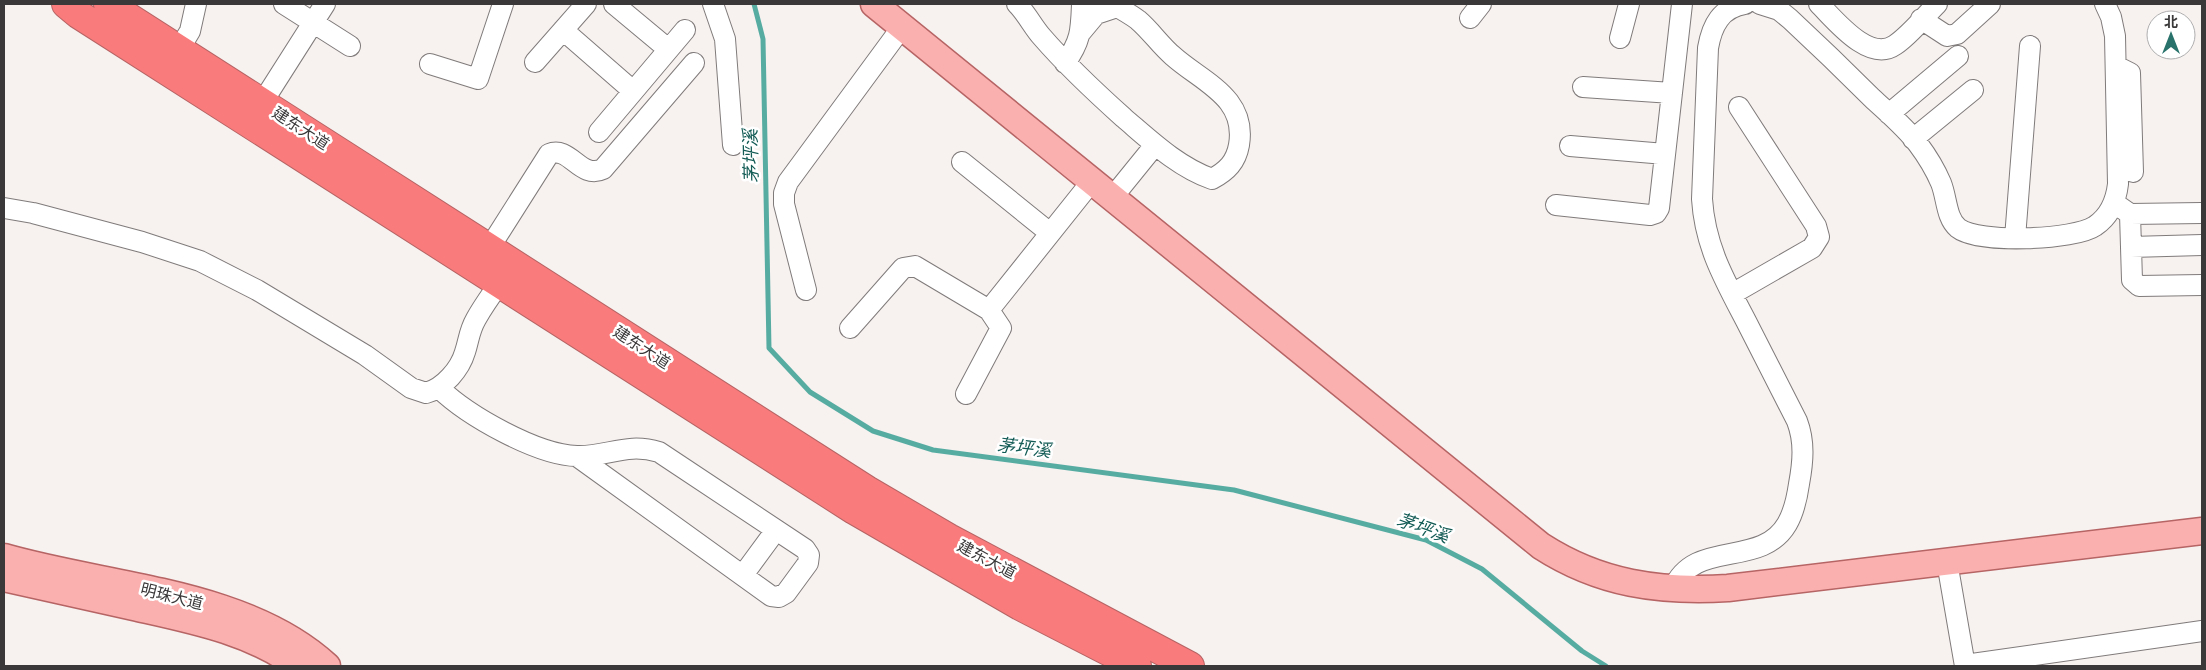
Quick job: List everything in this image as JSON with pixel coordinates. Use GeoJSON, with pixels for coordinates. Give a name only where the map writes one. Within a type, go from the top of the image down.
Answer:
{"type":"FeatureCollection","features":[{"type":"Feature","properties":{"kind":"highway","name":"建东大道"},"geometry":{"type":"LineString","coordinates":[[66,4],[78,14],[173,60],[483,258],[854,510],[1020,606],[1137,666]]}},
{"type":"Feature","properties":{"kind":"highway","name":"建东大道"},"geometry":{"type":"LineString","coordinates":[[108,4],[173,60]]}},
{"type":"Feature","properties":{"kind":"highway","name":"建东大道"},"geometry":{"type":"LineString","coordinates":[[506,274],[958,543],[1190,666]]}},
{"type":"Feature","properties":{"kind":"main road"},"geometry":{"type":"LineString","coordinates":[[874,4],[1540,546],[1564,561],[1589,572],[1617,581],[1673,589],[1728,588],[2202,530]]}},
{"type":"Feature","properties":{"kind":"main road","name":"明珠大道"},"geometry":{"type":"LineString","coordinates":[[4,557],[179,597],[232,612],[281,633],[327,666]]}},
{"type":"Feature","properties":{"kind":"main road","name":"明珠大道"},"geometry":{"type":"LineString","coordinates":[[4,578],[177,616],[228,630],[274,650],[298,666]]}},
{"type":"Feature","properties":{"kind":"street"},"geometry":{"type":"LineString","coordinates":[[173,60],[190,31],[196,4]]}},
{"type":"Feature","properties":{"kind":"street"},"geometry":{"type":"LineString","coordinates":[[284,4],[350,46]]}},
{"type":"Feature","properties":{"kind":"street"},"geometry":{"type":"LineString","coordinates":[[256,113],[325,4]]}},
{"type":"Feature","properties":{"kind":"street"},"geometry":{"type":"LineString","coordinates":[[430,64],[478,79],[503,4]]}},
{"type":"Feature","properties":{"kind":"street"},"geometry":{"type":"LineString","coordinates":[[535,62],[586,4]]}},
{"type":"Feature","properties":{"kind":"street"},"geometry":{"type":"LineString","coordinates":[[614,4],[668,49]]}},
{"type":"Feature","properties":{"kind":"street"},"geometry":{"type":"LineString","coordinates":[[713,4],[725,39],[733,145]]}},
{"type":"Feature","properties":{"kind":"street"},"geometry":{"type":"LineString","coordinates":[[1017,4],[1030,18],[1040,35],[1079,78],[1155,145],[1196,173],[1212,179],[1227,171],[1238,152],[1241,131],[1235,110],[1218,89],[1174,57],[1138,20],[1115,5],[1096,14],[1081,32]]}},
{"type":"Feature","properties":{"kind":"street"},"geometry":{"type":"LineString","coordinates":[[1065,63],[1077,46],[1081,32],[1082,4]]}},
{"type":"Feature","properties":{"kind":"street"},"geometry":{"type":"LineString","coordinates":[[1620,38],[1629,4]]}},
{"type":"Feature","properties":{"kind":"street"},"geometry":{"type":"LineString","coordinates":[[1556,205],[1650,215],[1656,213],[1659,208],[1682,4]]}},
{"type":"Feature","properties":{"kind":"street"},"geometry":{"type":"LineString","coordinates":[[1673,589],[1678,578],[1686,569],[1698,562],[1757,548],[1774,539],[1786,526],[1796,498],[1803,459],[1800,429],[1711,250],[1703,216],[1702,199],[1710,34],[1716,22],[1725,12],[1738,5],[1745,4]]}},
{"type":"Feature","properties":{"kind":"street"},"geometry":{"type":"LineString","coordinates":[[1760,4],[1779,10],[1790,19],[1913,139],[1936,172],[1945,194],[1950,217],[1956,227],[1975,236],[2015,238],[2063,236],[2085,231],[2103,219],[2114,203],[2118,184],[2116,68],[2113,26],[2105,4]]}},
{"type":"Feature","properties":{"kind":"street"},"geometry":{"type":"LineString","coordinates":[[1826,8],[1855,39],[1868,47],[1883,50],[1896,45],[1937,4]]}},
{"type":"Feature","properties":{"kind":"street"},"geometry":{"type":"LineString","coordinates":[[1921,19],[1947,36],[1958,34],[1990,4]]}},
{"type":"Feature","properties":{"kind":"street"},"geometry":{"type":"LineString","coordinates":[[806,290],[784,204],[784,192],[788,182],[902,27]]}},
{"type":"Feature","properties":{"kind":"street"},"geometry":{"type":"LineString","coordinates":[[563,30],[633,91]]}},
{"type":"Feature","properties":{"kind":"street"},"geometry":{"type":"LineString","coordinates":[[599,132],[685,30]]}},
{"type":"Feature","properties":{"kind":"street"},"geometry":{"type":"LineString","coordinates":[[2015,238],[2030,46]]}},
{"type":"Feature","properties":{"kind":"street"},"geometry":{"type":"LineString","coordinates":[[1889,114],[1958,56]]}},
{"type":"Feature","properties":{"kind":"street"},"geometry":{"type":"LineString","coordinates":[[483,258],[549,154],[555,152],[562,153],[589,171],[596,172],[603,169],[694,63]]}},
{"type":"Feature","properties":{"kind":"street"},"geometry":{"type":"LineString","coordinates":[[2116,68],[2124,69],[2130,73],[2133,172]]}},
{"type":"Feature","properties":{"kind":"street"},"geometry":{"type":"LineString","coordinates":[[1583,87],[1672,93]]}},
{"type":"Feature","properties":{"kind":"street"},"geometry":{"type":"LineString","coordinates":[[1913,139],[1973,90]]}},
{"type":"Feature","properties":{"kind":"street"},"geometry":{"type":"LineString","coordinates":[[1732,294],[1812,248],[1818,237],[1816,226],[1739,107]]}},
{"type":"Feature","properties":{"kind":"street"},"geometry":{"type":"LineString","coordinates":[[1112,198],[1155,145]]}},
{"type":"Feature","properties":{"kind":"street"},"geometry":{"type":"LineString","coordinates":[[1570,146],[1665,154]]}},
{"type":"Feature","properties":{"kind":"street"},"geometry":{"type":"LineString","coordinates":[[962,162],[1050,233]]}},
{"type":"Feature","properties":{"kind":"street"},"geometry":{"type":"LineString","coordinates":[[989,310],[1092,181]]}},
{"type":"Feature","properties":{"kind":"street"},"geometry":{"type":"LineString","coordinates":[[2114,203],[2130,214],[2202,213]]}},
{"type":"Feature","properties":{"kind":"street"},"geometry":{"type":"LineString","coordinates":[[4,208],[34,213],[142,242],[200,261],[236,278],[365,355],[411,388],[426,393],[439,388],[458,367],[465,351],[468,335],[476,318],[506,274]]}},
{"type":"Feature","properties":{"kind":"street"},"geometry":{"type":"LineString","coordinates":[[2130,214],[2132,280],[2139,286],[2202,285]]}},
{"type":"Feature","properties":{"kind":"street"},"geometry":{"type":"LineString","coordinates":[[2132,247],[2202,245]]}},
{"type":"Feature","properties":{"kind":"street"},"geometry":{"type":"LineString","coordinates":[[850,328],[903,268],[915,266],[989,310],[1000,328],[966,394]]}},
{"type":"Feature","properties":{"kind":"street"},"geometry":{"type":"LineString","coordinates":[[439,388],[459,406],[521,440],[549,451],[578,456],[633,447],[660,452],[805,549],[809,555],[808,564],[786,593],[779,597],[771,596],[578,456]]}},
{"type":"Feature","properties":{"kind":"street"},"geometry":{"type":"LineString","coordinates":[[743,576],[776,530]]}},
{"type":"Feature","properties":{"kind":"street"},"geometry":{"type":"LineString","coordinates":[[1947,562],[1965,666],[2202,631]]}},
{"type":"Feature","properties":{"kind":"waterway","name":"茅坪溪"},"geometry":{"type":"LineString","coordinates":[[754,4],[763,39],[769,348],[810,392],[873,431],[933,450],[1234,490],[1426,540],[1482,569],[1582,651],[1606,666]]}}]}
